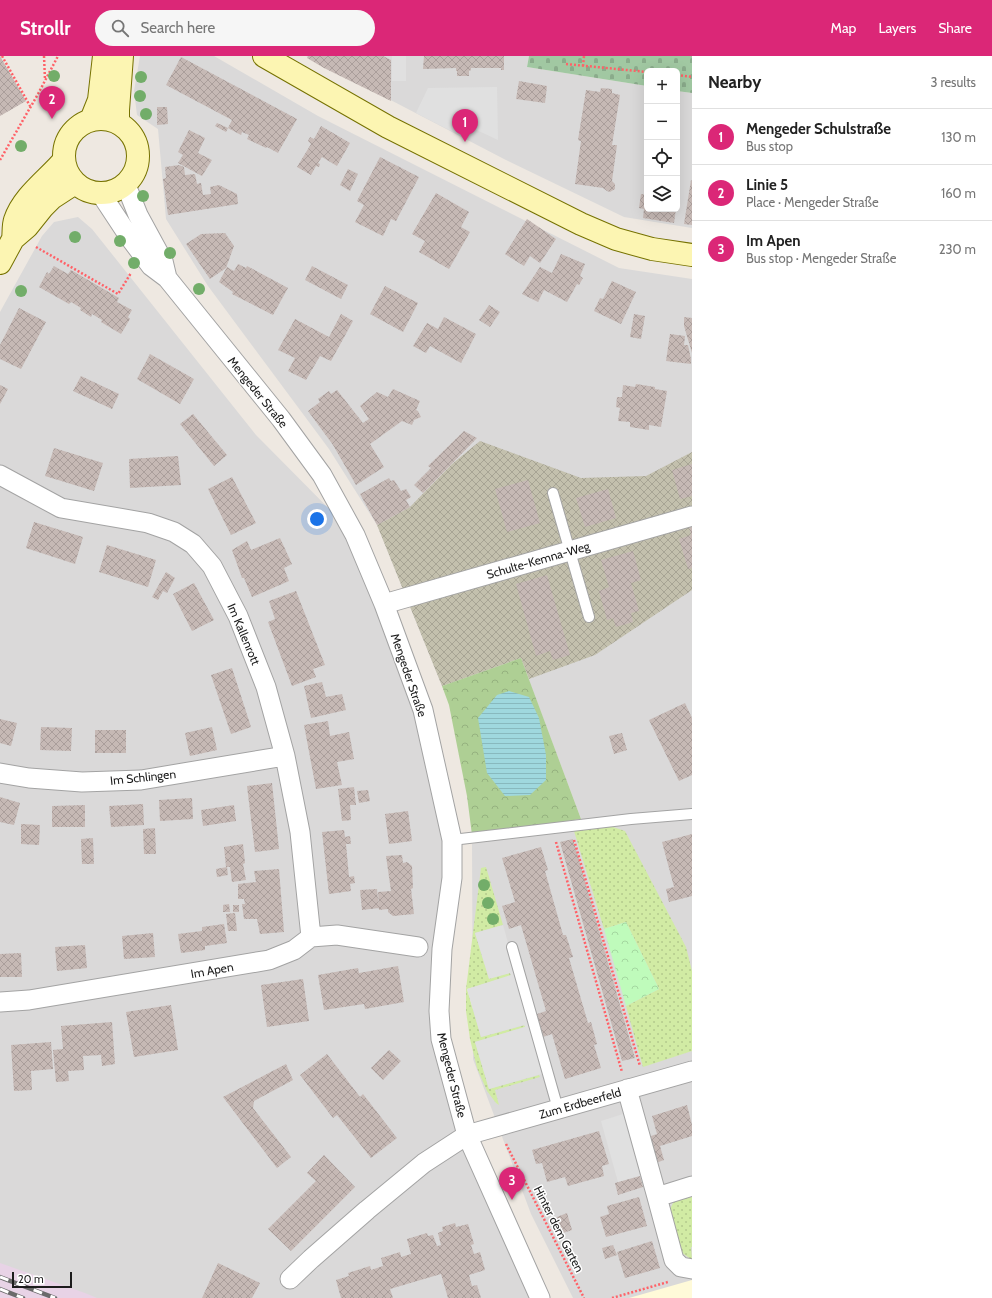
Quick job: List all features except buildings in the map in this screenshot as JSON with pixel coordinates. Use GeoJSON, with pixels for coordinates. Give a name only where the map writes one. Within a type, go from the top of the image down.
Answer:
{"type":"FeatureCollection","features":[{"type":"Feature","properties":{"kind":"street"},"geometry":{"type":"LineString","coordinates":[[91,120],[99,100],[104,56]]}},
{"type":"Feature","properties":{"kind":"street"},"geometry":{"type":"LineString","coordinates":[[118,123],[122,56]]}},
{"type":"Feature","properties":{"kind":"street"},"geometry":{"type":"LineString","coordinates":[[264,56],[388,127],[581,224],[616,239],[652,249],[692,255]]}},
{"type":"Feature","properties":{"kind":"street"},"geometry":{"type":"LineString","coordinates":[[91,120],[109,120],[118,123],[127,129],[138,146],[138,167],[126,184],[114,191],[101,194],[87,191],[75,183],[70,176],[64,160],[64,150],[71,136],[81,125],[91,120]]}},
{"type":"Feature","properties":{"kind":"street"},"geometry":{"type":"LineString","coordinates":[[22,242],[14,221],[31,194],[64,160]]}},
{"type":"Feature","properties":{"kind":"street"},"geometry":{"type":"LineString","coordinates":[[0,262],[22,242],[28,227],[43,207],[52,198],[75,183]]}},
{"type":"Feature","properties":{"kind":"street","name":"Mengeder Straße"},"geometry":{"type":"LineString","coordinates":[[126,184],[138,215],[163,261],[167,278]]}},
{"type":"Feature","properties":{"kind":"street","name":"Mengeder Straße"},"geometry":{"type":"LineString","coordinates":[[101,194],[130,238],[151,266],[167,278],[322,475],[355,535],[384,604],[423,710],[452,840],[452,878],[442,949],[439,1011],[441,1039],[467,1135],[540,1298]]}},
{"type":"Feature","properties":{"kind":"street","name":"Im Kallenrott"},"geometry":{"type":"LineString","coordinates":[[0,475],[61,508],[148,523],[174,532],[193,544],[212,566],[238,616],[266,687],[285,756],[300,832],[311,937]]}},
{"type":"Feature","properties":{"kind":"street","name":"Schulte-Kemna-Weg"},"geometry":{"type":"LineString","coordinates":[[384,604],[692,516]]}},
{"type":"Feature","properties":{"kind":"street","name":"Im Schlingen"},"geometry":{"type":"LineString","coordinates":[[0,773],[29,778],[82,782],[141,780],[285,756]]}},
{"type":"Feature","properties":{"kind":"street"},"geometry":{"type":"LineString","coordinates":[[311,937],[337,935],[418,947]]}},
{"type":"Feature","properties":{"kind":"street","name":"Im Apen"},"geometry":{"type":"LineString","coordinates":[[0,1002],[29,1000],[269,960],[294,950],[311,937]]}},
{"type":"Feature","properties":{"kind":"street","name":"Zum Erdbeerfeld"},"geometry":{"type":"LineString","coordinates":[[467,1135],[692,1071]]}},
{"type":"Feature","properties":{"kind":"street"},"geometry":{"type":"LineString","coordinates":[[627,1089],[674,1260],[686,1268]]}},
{"type":"Feature","properties":{"kind":"street","name":"Mengeder Straße"},"geometry":{"type":"LineString","coordinates":[[290,1279],[316,1254],[424,1163],[467,1135]]}},
{"type":"Feature","properties":{"kind":"street"},"geometry":{"type":"LineString","coordinates":[[657,1197],[692,1186]]}},
{"type":"Feature","properties":{"kind":"lane"},"geometry":{"type":"LineString","coordinates":[[553,493],[589,617]]}},
{"type":"Feature","properties":{"kind":"lane"},"geometry":{"type":"LineString","coordinates":[[452,840],[570,826],[692,814]]}},
{"type":"Feature","properties":{"kind":"lane"},"geometry":{"type":"LineString","coordinates":[[512,947],[558,1109]]}},
{"type":"Feature","properties":{"kind":"path"},"geometry":{"type":"LineString","coordinates":[[2,56],[31,106]]}},
{"type":"Feature","properties":{"kind":"path"},"geometry":{"type":"LineString","coordinates":[[44,56],[45,81]]}},
{"type":"Feature","properties":{"kind":"path"},"geometry":{"type":"LineString","coordinates":[[0,160],[58,56]]}},
{"type":"Feature","properties":{"kind":"path"},"geometry":{"type":"LineString","coordinates":[[582,66],[584,56]]}},
{"type":"Feature","properties":{"kind":"path"},"geometry":{"type":"LineString","coordinates":[[566,64],[644,72]]}},
{"type":"Feature","properties":{"kind":"path"},"geometry":{"type":"LineString","coordinates":[[680,75],[692,77]]}},
{"type":"Feature","properties":{"kind":"path"},"geometry":{"type":"LineString","coordinates":[[22,242],[118,294],[132,270]]}},
{"type":"Feature","properties":{"kind":"path"},"geometry":{"type":"LineString","coordinates":[[570,826],[639,1062]]}},
{"type":"Feature","properties":{"kind":"path"},"geometry":{"type":"LineString","coordinates":[[556,840],[621,1068]]}},
{"type":"Feature","properties":{"kind":"path"},"geometry":{"type":"LineString","coordinates":[[607,953],[611,952]]}},
{"type":"Feature","properties":{"kind":"path","name":"Hinter dem Garten"},"geometry":{"type":"LineString","coordinates":[[509,1140],[506,1143],[510,1152],[584,1298]]}},
{"type":"Feature","properties":{"kind":"path"},"geometry":{"type":"LineString","coordinates":[[612,1298],[671,1281],[686,1268]]}},
{"type":"Feature","properties":{"kind":"shaded area"},"geometry":{"type":"Polygon","coordinates":[[[140,56],[214,56],[318,116],[619,268],[692,279],[692,1298],[573,1298],[531,1214],[473,1059],[472,844],[581,819],[521,659],[442,686],[377,525],[329,449],[208,286],[166,219],[158,129],[137,115],[134,91],[140,56]]]}},
{"type":"Feature","properties":{"kind":"shaded area"},"geometry":{"type":"Polygon","coordinates":[[[306,56],[529,56],[527,67],[644,86],[644,212],[680,212],[680,91],[692,93],[692,228],[624,217],[504,159],[306,56]]]}},
{"type":"Feature","properties":{"kind":"shaded area"},"geometry":{"type":"Polygon","coordinates":[[[392,56],[406,56],[406,81],[392,81],[392,56]]]}},
{"type":"Feature","properties":{"kind":"shaded area"},"geometry":{"type":"Polygon","coordinates":[[[497,87],[498,140],[468,126],[463,137],[416,113],[428,88],[497,87]]]}},
{"type":"Feature","properties":{"kind":"shaded area"},"geometry":{"type":"Polygon","coordinates":[[[78,217],[92,229],[256,435],[355,535],[446,811],[439,1039],[540,1298],[0,1298],[0,312],[42,236],[54,222],[78,217]]]}},
{"type":"Feature","properties":{"kind":"shaded area"},"geometry":{"type":"Polygon","coordinates":[[[480,441],[581,478],[646,476],[692,452],[692,590],[595,655],[529,679],[521,658],[442,686],[377,525],[410,507],[452,464],[480,441]]]}},
{"type":"Feature","properties":{"kind":"shaded area"},"geometry":{"type":"Polygon","coordinates":[[[503,925],[545,1073],[489,1089],[475,1042],[525,1027],[524,1025],[481,1037],[467,989],[511,975],[510,973],[489,979],[475,933],[503,925]]]}},
{"type":"Feature","properties":{"kind":"shaded area"},"geometry":{"type":"Polygon","coordinates":[[[623,1114],[640,1176],[618,1182],[601,1121],[623,1114]]]}},
{"type":"Feature","properties":{"kind":"shaded area"},"geometry":{"type":"Polygon","coordinates":[[[0,1263],[85,1293],[97,1298],[0,1298],[0,1263]]]}},
{"type":"Feature","properties":{"kind":"shaded area"},"geometry":{"type":"Polygon","coordinates":[[[692,1280],[692,1298],[629,1298],[692,1280]]]}},
{"type":"Feature","properties":{"kind":"green space"},"geometry":{"type":"Polygon","coordinates":[[[529,56],[692,56],[692,93],[680,91],[680,68],[644,68],[644,86],[527,67],[529,56]]]}},
{"type":"Feature","properties":{"kind":"green space"},"geometry":{"type":"Polygon","coordinates":[[[521,658],[581,819],[472,835],[467,796],[449,705],[442,686],[521,658]]]}},
{"type":"Feature","properties":{"kind":"green space"},"geometry":{"type":"Polygon","coordinates":[[[610,826],[625,831],[686,947],[692,971],[692,1051],[643,1067],[626,1006],[659,989],[626,922],[604,929],[574,831],[610,826]]]}},
{"type":"Feature","properties":{"kind":"green space"},"geometry":{"type":"Polygon","coordinates":[[[486,867],[503,925],[475,933],[489,978],[510,973],[511,976],[467,989],[481,1037],[525,1025],[525,1027],[475,1042],[489,1089],[539,1075],[540,1077],[495,1090],[499,1105],[487,1091],[477,1068],[470,1039],[466,1011],[466,989],[481,868],[486,867]]]}},
{"type":"Feature","properties":{"kind":"green space"},"geometry":{"type":"Polygon","coordinates":[[[626,922],[659,989],[626,1006],[604,929],[626,922]]]}},
{"type":"Feature","properties":{"kind":"green space"},"geometry":{"type":"Polygon","coordinates":[[[692,1194],[692,1260],[681,1252],[670,1214],[674,1201],[692,1194]]]}},
{"type":"Feature","properties":{"kind":"water"},"geometry":{"type":"Polygon","coordinates":[[[509,691],[529,697],[539,718],[546,755],[546,780],[530,795],[505,796],[487,773],[478,718],[497,695],[509,691]]]}},
{"type":"Feature","properties":{"kind":"railway"},"geometry":{"type":"LineString","coordinates":[[0,1277],[55,1298]]}},
{"type":"Feature","properties":{"kind":"railway"},"geometry":{"type":"LineString","coordinates":[[0,1289],[23,1298]]}},
{"type":"Feature","properties":{"kind":"place","name":"Linie 5"},"geometry":{"type":"Point","coordinates":[52,119]}},
{"type":"Feature","properties":{"kind":"place","name":"Mengeder Schulstraße"},"geometry":{"type":"Point","coordinates":[465,142]}},
{"type":"Feature","properties":{"kind":"place","name":"Im Apen"},"geometry":{"type":"Point","coordinates":[512,1200]}}]}
